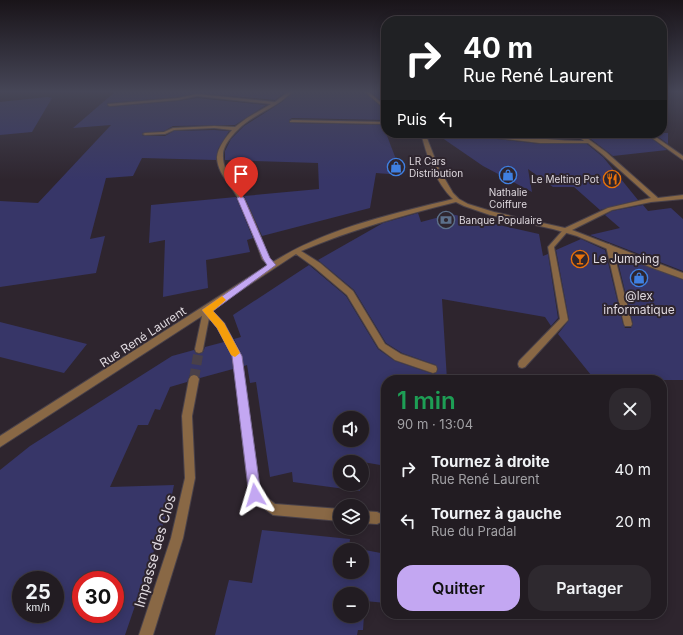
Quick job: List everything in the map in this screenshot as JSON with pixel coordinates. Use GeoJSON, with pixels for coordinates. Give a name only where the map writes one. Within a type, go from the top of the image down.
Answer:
{"type":"FeatureCollection","features":[{"type":"Feature","properties":{"kind":"street"},"geometry":{"type":"LineString","coordinates":[[248,121],[236,129],[225,142],[220,155],[223,167],[241,198],[266,259],[272,265]]}},
{"type":"Feature","properties":{"kind":"street"},"geometry":{"type":"LineString","coordinates":[[292,121],[381,123]]}},
{"type":"Feature","properties":{"kind":"street"},"geometry":{"type":"LineString","coordinates":[[145,134],[165,133],[173,129],[214,127],[236,129]]}},
{"type":"Feature","properties":{"kind":"street"},"geometry":{"type":"LineString","coordinates":[[424,138],[428,150],[444,185],[457,200],[478,209],[565,231],[609,246],[643,262],[683,276]]}},
{"type":"Feature","properties":{"kind":"street"},"geometry":{"type":"LineString","coordinates":[[518,138],[545,143],[587,142]]}},
{"type":"Feature","properties":{"kind":"street"},"geometry":{"type":"LineString","coordinates":[[583,138],[604,153],[657,200]]}},
{"type":"Feature","properties":{"kind":"street"},"geometry":{"type":"LineString","coordinates":[[654,138],[683,158]]}},
{"type":"Feature","properties":{"kind":"street"},"geometry":{"type":"LineString","coordinates":[[522,364],[564,320],[551,247],[565,231],[610,209],[657,200],[683,197]]}},
{"type":"Feature","properties":{"kind":"street","name":"Rue René Laurent"},"geometry":{"type":"LineString","coordinates":[[0,442],[207,310],[272,265],[296,251],[316,242],[371,224],[457,200]]}},
{"type":"Feature","properties":{"kind":"street"},"geometry":{"type":"LineString","coordinates":[[609,246],[628,324]]}},
{"type":"Feature","properties":{"kind":"street"},"geometry":{"type":"LineString","coordinates":[[296,251],[316,265],[350,293],[382,346],[398,357],[433,368]]}},
{"type":"Feature","properties":{"kind":"street"},"geometry":{"type":"LineString","coordinates":[[199,349],[207,310]]}},
{"type":"Feature","properties":{"kind":"street"},"geometry":{"type":"LineString","coordinates":[[207,310],[221,325],[237,356],[255,495],[273,509],[333,514]]}},
{"type":"Feature","properties":{"kind":"street","name":"Impasse des Clos"},"geometry":{"type":"LineString","coordinates":[[146,635],[177,538],[190,478],[187,416],[194,379]]}},
{"type":"Feature","properties":{"kind":"street"},"geometry":{"type":"LineString","coordinates":[[369,517],[377,518]]}},
{"type":"Feature","properties":{"kind":"building"},"geometry":{"type":"Polygon","coordinates":[[[0,121],[39,121],[32,132],[0,135],[0,121]]]}},
{"type":"Feature","properties":{"kind":"building"},"geometry":{"type":"Polygon","coordinates":[[[82,121],[242,121],[235,125],[173,126],[164,131],[142,133],[142,135],[145,136],[165,136],[174,131],[229,131],[218,149],[216,160],[142,158],[133,176],[106,178],[90,239],[105,236],[96,273],[0,287],[0,201],[38,203],[111,125],[73,128],[82,121]]]}},
{"type":"Feature","properties":{"kind":"building"},"geometry":{"type":"Polygon","coordinates":[[[252,121],[289,121],[289,123],[381,125],[381,138],[388,138],[402,175],[376,173],[370,208],[262,236],[244,196],[319,189],[318,163],[225,160],[225,151],[231,139],[244,126],[252,121]]]}},
{"type":"Feature","properties":{"kind":"building"},"geometry":{"type":"Polygon","coordinates":[[[667,133],[668,133],[668,144],[660,138],[667,138],[667,133]]]}},
{"type":"Feature","properties":{"kind":"building"},"geometry":{"type":"Polygon","coordinates":[[[442,138],[489,138],[540,144],[587,144],[603,157],[638,200],[600,210],[574,187],[553,187],[528,169],[532,192],[483,166],[442,138]]]}},
{"type":"Feature","properties":{"kind":"building"},"geometry":{"type":"Polygon","coordinates":[[[553,138],[579,138],[580,139],[553,138]]]}},
{"type":"Feature","properties":{"kind":"building"},"geometry":{"type":"Polygon","coordinates":[[[590,138],[651,138],[667,150],[613,156],[590,138]]]}},
{"type":"Feature","properties":{"kind":"building"},"geometry":{"type":"Polygon","coordinates":[[[236,197],[253,238],[247,240],[250,252],[206,260],[208,288],[163,297],[165,240],[149,243],[151,205],[236,197]]]}},
{"type":"Feature","properties":{"kind":"building"},"geometry":{"type":"Polygon","coordinates":[[[643,205],[648,211],[671,208],[683,219],[683,271],[590,235],[620,228],[605,215],[612,211],[643,205]]]}},
{"type":"Feature","properties":{"kind":"building"},"geometry":{"type":"Polygon","coordinates":[[[418,213],[421,222],[451,214],[539,234],[543,256],[548,254],[558,318],[551,326],[545,317],[442,299],[447,375],[381,375],[381,465],[369,463],[369,455],[333,455],[333,487],[293,482],[292,472],[270,477],[256,382],[250,383],[247,365],[244,366],[242,355],[234,339],[241,337],[233,315],[309,265],[346,296],[378,349],[395,361],[433,374],[436,373],[438,369],[436,365],[402,353],[386,343],[354,290],[318,260],[383,223],[418,213]]]}},
{"type":"Feature","properties":{"kind":"building"},"geometry":{"type":"Polygon","coordinates":[[[581,239],[605,250],[625,328],[631,328],[633,324],[616,254],[683,280],[683,380],[667,380],[667,375],[591,375],[558,334],[569,320],[556,250],[581,239]]]}},
{"type":"Feature","properties":{"kind":"building"},"geometry":{"type":"Polygon","coordinates":[[[0,322],[87,344],[64,373],[0,357],[0,322]]]}},
{"type":"Feature","properties":{"kind":"building"},"geometry":{"type":"Polygon","coordinates":[[[224,342],[232,356],[233,369],[200,378],[194,374],[190,375],[187,382],[170,387],[160,410],[155,409],[148,425],[138,425],[110,487],[174,485],[170,504],[125,635],[0,635],[0,470],[30,446],[172,356],[194,350],[199,354],[203,352],[205,347],[224,342]]]}},
{"type":"Feature","properties":{"kind":"building"},"geometry":{"type":"Polygon","coordinates":[[[262,530],[350,539],[350,543],[333,543],[333,579],[369,579],[369,551],[381,553],[381,603],[369,601],[369,587],[333,587],[333,623],[363,623],[363,630],[358,630],[357,635],[215,635],[229,580],[252,583],[262,530]]]}},
{"type":"Feature","properties":{"kind":"tunnel"},"geometry":{"type":"LineString","coordinates":[[194,379],[199,349]]}},
{"type":"Feature","properties":{"kind":"slow traffic"},"geometry":{"type":"LineString","coordinates":[[222,300],[207,310],[221,325],[235,353]]}},
{"type":"Feature","properties":{"kind":"place","name":"LR Cars Distribution"},"geometry":{"type":"Point","coordinates":[396,167]}},
{"type":"Feature","properties":{"kind":"place","name":"Nathalie Coiffure"},"geometry":{"type":"Point","coordinates":[508,175]}},
{"type":"Feature","properties":{"kind":"place","name":"Le Melting Pot"},"geometry":{"type":"Point","coordinates":[612,179]}},
{"type":"Feature","properties":{"kind":"place","name":"Banque Populaire"},"geometry":{"type":"Point","coordinates":[446,220]}},
{"type":"Feature","properties":{"kind":"place","name":"Le Jumping"},"geometry":{"type":"Point","coordinates":[580,259]}},
{"type":"Feature","properties":{"kind":"place","name":"@lex informatique"},"geometry":{"type":"Point","coordinates":[639,278]}},
{"type":"Feature","properties":{"kind":"route"},"geometry":{"type":"LineString","coordinates":[[241,198],[266,259],[272,265],[207,310],[221,325],[237,356],[255,495]]}}]}
